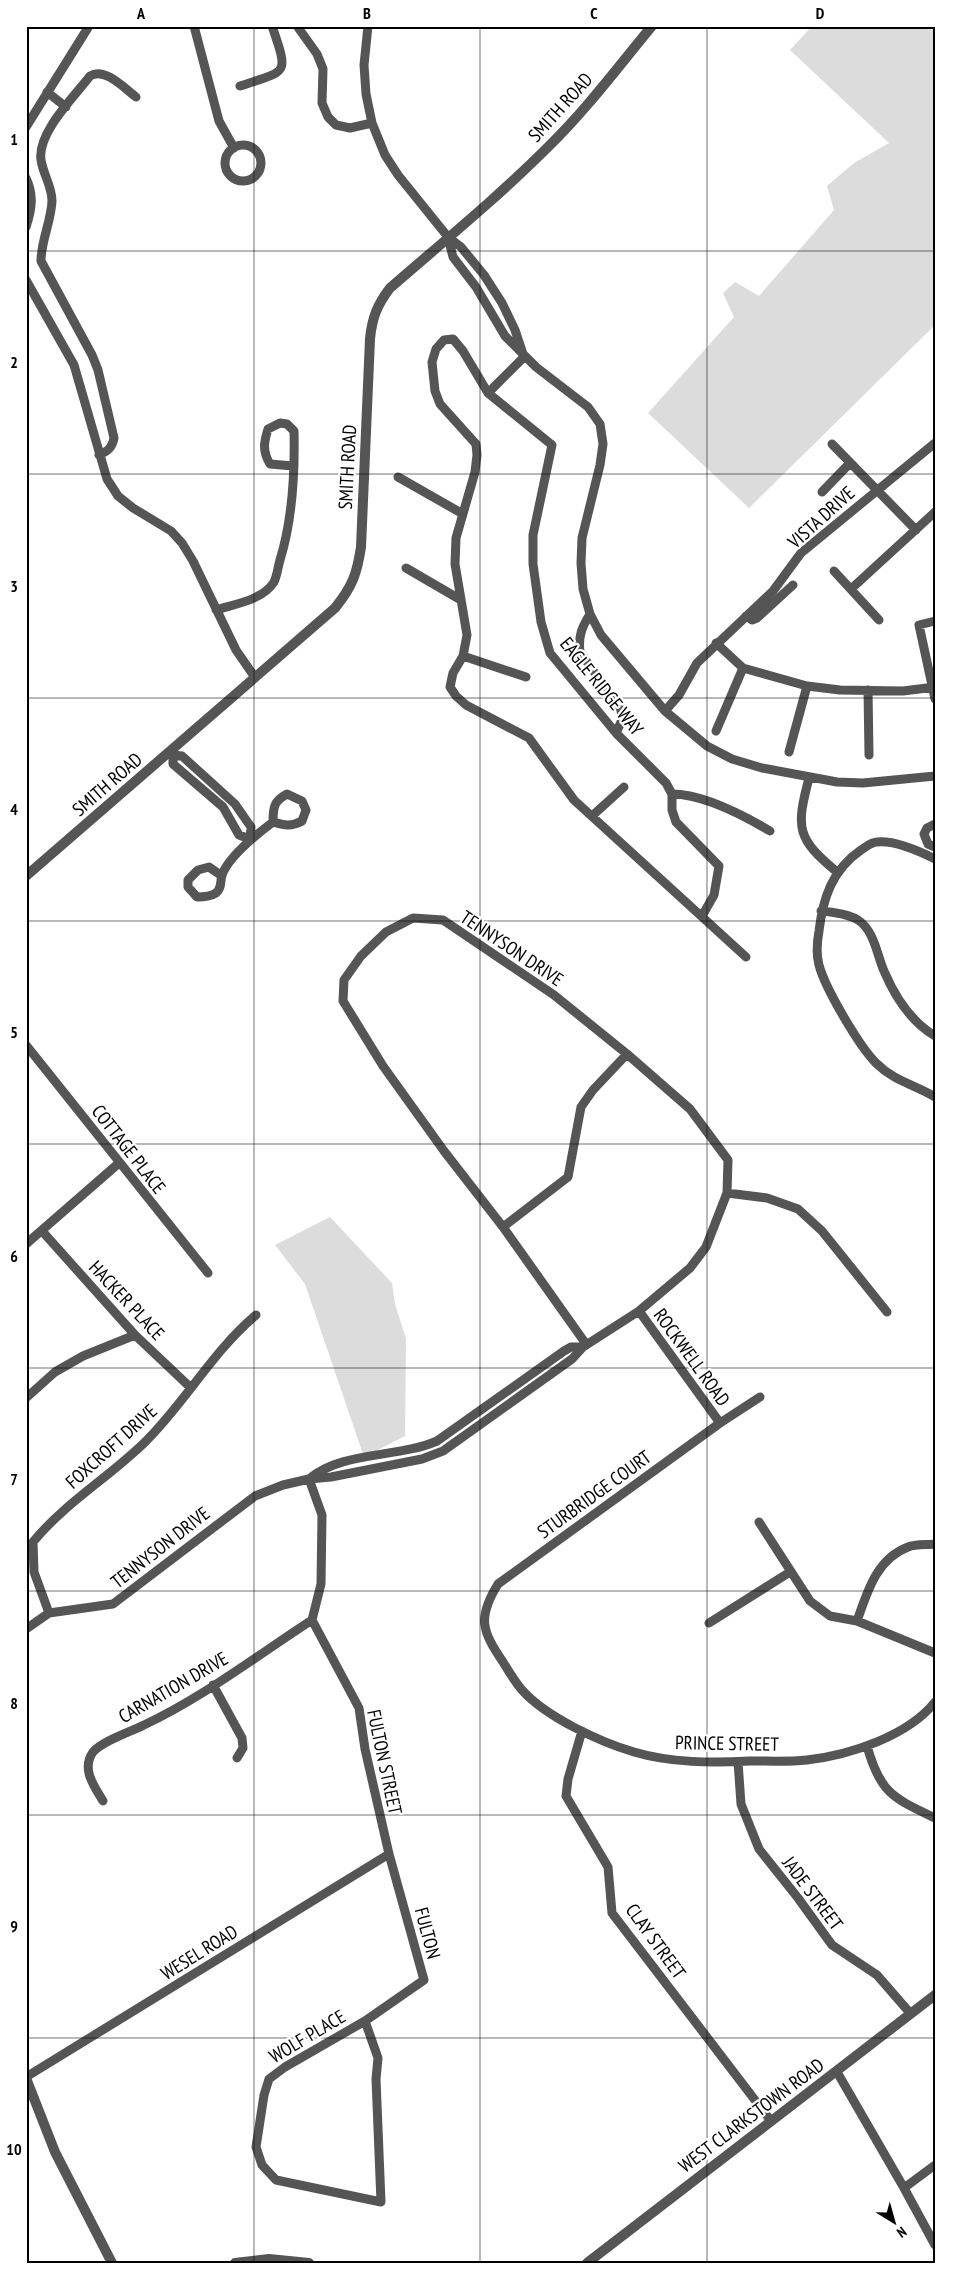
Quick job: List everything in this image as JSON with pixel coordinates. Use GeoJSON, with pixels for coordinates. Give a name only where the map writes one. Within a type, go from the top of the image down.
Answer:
{"type":"FeatureCollection","features":[{"type":"Feature","properties":{"kind":"street"},"geometry":{"type":"LineString","coordinates":[[194,26],[219,122],[234,148]]}},
{"type":"Feature","properties":{"kind":"street"},"geometry":{"type":"LineString","coordinates":[[240,86],[277,74],[282,67],[283,59],[272,26]]}},
{"type":"Feature","properties":{"kind":"street"},"geometry":{"type":"LineString","coordinates":[[297,26],[317,54],[323,69],[322,103],[328,117],[336,125],[350,128],[372,123]]}},
{"type":"Feature","properties":{"kind":"street"},"geometry":{"type":"LineString","coordinates":[[368,26],[364,75],[372,123],[389,162],[448,237],[461,246],[489,282],[515,330],[524,356]]}},
{"type":"Feature","properties":{"kind":"street","name":"SMITH ROAD"},"geometry":{"type":"LineString","coordinates":[[26,876],[171,754],[254,676],[335,608],[350,589],[358,568],[372,320],[379,302],[390,288],[514,181],[550,146],[652,26]]}},
{"type":"Feature","properties":{"kind":"street"},"geometry":{"type":"LineString","coordinates":[[26,127],[85,28]]}},
{"type":"Feature","properties":{"kind":"street"},"geometry":{"type":"LineString","coordinates":[[99,455],[106,452],[112,446],[114,438],[98,370],[41,261],[41,248],[50,216],[52,200],[49,182],[41,162],[40,149],[45,136],[66,107],[90,76],[96,72],[104,74],[136,97]]}},
{"type":"Feature","properties":{"kind":"street"},"geometry":{"type":"LineString","coordinates":[[47,92],[66,107]]}},
{"type":"Feature","properties":{"kind":"street"},"geometry":{"type":"LineString","coordinates":[[248,146],[258,154],[260,168],[252,179],[238,180],[227,172],[226,158],[234,148],[248,146]]}},
{"type":"Feature","properties":{"kind":"street"},"geometry":{"type":"LineString","coordinates":[[26,178],[32,196],[31,211],[26,227]]}},
{"type":"Feature","properties":{"kind":"street"},"geometry":{"type":"LineString","coordinates":[[448,237],[453,257],[476,287],[504,336],[524,356],[588,407],[600,424],[603,444],[600,465],[582,538],[581,563],[584,589],[590,614],[601,635],[665,711],[707,746],[732,759],[762,768],[809,778],[863,783],[935,776]]}},
{"type":"Feature","properties":{"kind":"street"},"geometry":{"type":"LineString","coordinates":[[26,280],[74,365],[107,479],[118,496],[133,508],[172,531],[182,543],[193,560],[236,650],[254,676]]}},
{"type":"Feature","properties":{"kind":"street","name":"EAGLE RIDGE WAY"},"geometry":{"type":"LineString","coordinates":[[672,794],[666,784],[616,733],[550,653],[540,622],[533,564],[532,535],[552,444],[488,393],[463,350],[453,339],[444,340],[436,349],[432,362],[434,391],[440,404],[476,444],[475,472],[456,538],[456,564],[467,635],[463,656],[453,673],[450,687],[466,705],[528,738],[574,800],[746,957]]}},
{"type":"Feature","properties":{"kind":"street"},"geometry":{"type":"LineString","coordinates":[[488,393],[524,356]]}},
{"type":"Feature","properties":{"kind":"street"},"geometry":{"type":"LineString","coordinates":[[216,610],[247,601],[262,593],[274,582],[291,521],[293,466],[294,431],[287,424],[280,423],[268,429],[264,444],[265,456],[270,464],[293,466]]}},
{"type":"Feature","properties":{"kind":"street","name":"VISTA DRIVE"},"geometry":{"type":"LineString","coordinates":[[665,711],[679,695],[697,663],[773,591],[801,553],[811,543],[935,442]]}},
{"type":"Feature","properties":{"kind":"street"},"geometry":{"type":"LineString","coordinates":[[832,444],[916,530]]}},
{"type":"Feature","properties":{"kind":"street"},"geometry":{"type":"LineString","coordinates":[[822,492],[850,462]]}},
{"type":"Feature","properties":{"kind":"street"},"geometry":{"type":"LineString","coordinates":[[398,478],[463,514]]}},
{"type":"Feature","properties":{"kind":"street"},"geometry":{"type":"LineString","coordinates":[[851,589],[935,512]]}},
{"type":"Feature","properties":{"kind":"street"},"geometry":{"type":"LineString","coordinates":[[406,568],[461,600]]}},
{"type":"Feature","properties":{"kind":"street"},"geometry":{"type":"LineString","coordinates":[[834,571],[879,620]]}},
{"type":"Feature","properties":{"kind":"street"},"geometry":{"type":"LineString","coordinates":[[746,616],[752,620],[757,618],[793,585]]}},
{"type":"Feature","properties":{"kind":"street"},"geometry":{"type":"LineString","coordinates":[[590,614],[582,627],[578,640],[580,652],[621,710],[622,720],[616,733]]}},
{"type":"Feature","properties":{"kind":"street"},"geometry":{"type":"LineString","coordinates":[[935,621],[918,625],[935,699]]}},
{"type":"Feature","properties":{"kind":"street"},"geometry":{"type":"LineString","coordinates":[[716,643],[743,668],[808,686],[902,691],[934,688]]}},
{"type":"Feature","properties":{"kind":"street"},"geometry":{"type":"LineString","coordinates":[[463,656],[526,677]]}},
{"type":"Feature","properties":{"kind":"street"},"geometry":{"type":"LineString","coordinates":[[716,731],[743,668]]}},
{"type":"Feature","properties":{"kind":"street"},"geometry":{"type":"LineString","coordinates":[[790,752],[808,686]]}},
{"type":"Feature","properties":{"kind":"street"},"geometry":{"type":"LineString","coordinates":[[868,690],[869,755]]}},
{"type":"Feature","properties":{"kind":"street"},"geometry":{"type":"LineString","coordinates":[[171,754],[182,756],[235,804],[251,827],[250,839],[239,834],[223,807],[173,764],[171,754]]}},
{"type":"Feature","properties":{"kind":"street"},"geometry":{"type":"LineString","coordinates":[[194,782],[202,775]]}},
{"type":"Feature","properties":{"kind":"street"},"geometry":{"type":"LineString","coordinates":[[809,778],[801,808],[800,827],[807,843],[818,856],[837,872]]}},
{"type":"Feature","properties":{"kind":"street"},"geometry":{"type":"LineString","coordinates":[[592,816],[624,787]]}},
{"type":"Feature","properties":{"kind":"street"},"geometry":{"type":"LineString","coordinates":[[702,916],[714,895],[720,866],[676,822],[672,810],[672,794],[687,794],[699,798],[753,821],[770,831]]}},
{"type":"Feature","properties":{"kind":"street"},"geometry":{"type":"LineString","coordinates":[[222,876],[250,839],[273,822]]}},
{"type":"Feature","properties":{"kind":"street"},"geometry":{"type":"LineString","coordinates":[[935,824],[927,828],[924,834],[928,844],[934,847],[932,858],[896,844],[878,841],[872,842],[857,853],[837,872],[826,894],[821,911],[817,946],[818,964],[823,977],[858,1041],[876,1063],[899,1081],[935,1096]]}},
{"type":"Feature","properties":{"kind":"street"},"geometry":{"type":"LineString","coordinates":[[821,911],[835,912],[859,921],[870,932],[885,972],[906,1011],[921,1028],[935,1036]]}},
{"type":"Feature","properties":{"kind":"street","name":"TENNYSON DRIVE"},"geometry":{"type":"LineString","coordinates":[[26,1629],[49,1613],[113,1604],[255,1496],[283,1485],[309,1479],[329,1466],[418,1448],[437,1441],[564,1350],[571,1347],[584,1346],[639,1311],[690,1268],[706,1247],[727,1192],[728,1160],[690,1109],[627,1054],[554,995],[443,920],[413,918],[386,932],[356,962],[344,980],[343,1001],[383,1066],[444,1151],[504,1228],[584,1346]]}},
{"type":"Feature","properties":{"kind":"street","name":"COTTAGE PLACE"},"geometry":{"type":"LineString","coordinates":[[26,1045],[208,1274]]}},
{"type":"Feature","properties":{"kind":"street"},"geometry":{"type":"LineString","coordinates":[[504,1228],[568,1177],[582,1107],[593,1090],[627,1054]]}},
{"type":"Feature","properties":{"kind":"street"},"geometry":{"type":"LineString","coordinates":[[26,1244],[119,1163]]}},
{"type":"Feature","properties":{"kind":"street"},"geometry":{"type":"LineString","coordinates":[[727,1192],[767,1198],[798,1209],[822,1231],[887,1312]]}},
{"type":"Feature","properties":{"kind":"street","name":"HACKER PLACE"},"geometry":{"type":"LineString","coordinates":[[42,1231],[136,1335],[190,1388]]}},
{"type":"Feature","properties":{"kind":"street","name":"ROCKWELL ROAD"},"geometry":{"type":"LineString","coordinates":[[639,1311],[720,1422]]}},
{"type":"Feature","properties":{"kind":"street","name":"FOXCROFT DRIVE"},"geometry":{"type":"LineString","coordinates":[[49,1613],[34,1572],[33,1542],[48,1524],[142,1444],[172,1414],[223,1346],[256,1315]]}},
{"type":"Feature","properties":{"kind":"street"},"geometry":{"type":"LineString","coordinates":[[26,1398],[55,1372],[83,1356],[136,1335]]}},
{"type":"Feature","properties":{"kind":"street","name":"STURBRIDGE COURT"},"geometry":{"type":"LineString","coordinates":[[488,1639],[484,1622],[486,1603],[498,1584],[720,1422],[760,1397]]}},
{"type":"Feature","properties":{"kind":"street"},"geometry":{"type":"LineString","coordinates":[[309,1479],[322,1515],[321,1584],[312,1620]]}},
{"type":"Feature","properties":{"kind":"street"},"geometry":{"type":"LineString","coordinates":[[759,1522],[810,1601],[830,1616],[857,1621],[935,1653]]}},
{"type":"Feature","properties":{"kind":"street"},"geometry":{"type":"LineString","coordinates":[[857,1621],[870,1586],[883,1563],[908,1546],[935,1544]]}},
{"type":"Feature","properties":{"kind":"street"},"geometry":{"type":"LineString","coordinates":[[709,1623],[790,1572]]}},
{"type":"Feature","properties":{"kind":"street","name":"CARNATION DRIVE"},"geometry":{"type":"LineString","coordinates":[[103,1801],[89,1774],[88,1763],[94,1751],[106,1742],[157,1719],[312,1620]]}},
{"type":"Feature","properties":{"kind":"street","name":"FULTON STREET"},"geometry":{"type":"LineString","coordinates":[[312,1620],[359,1708],[365,1749],[389,1854]]}},
{"type":"Feature","properties":{"kind":"street","name":"PRINCE STREET"},"geometry":{"type":"LineString","coordinates":[[488,1639],[522,1691],[548,1713],[582,1731],[634,1752],[692,1761],[808,1760],[867,1746],[903,1730],[925,1714],[935,1702]]}},
{"type":"Feature","properties":{"kind":"street"},"geometry":{"type":"LineString","coordinates":[[213,1685],[242,1738],[243,1748],[238,1758]]}},
{"type":"Feature","properties":{"kind":"street","name":"CLAY STREET"},"geometry":{"type":"LineString","coordinates":[[582,1731],[568,1779],[566,1796],[608,1867],[612,1913],[771,2121]]}},
{"type":"Feature","properties":{"kind":"street"},"geometry":{"type":"LineString","coordinates":[[867,1746],[873,1769],[884,1786],[898,1800],[935,1818]]}},
{"type":"Feature","properties":{"kind":"street","name":"JADE STREET"},"geometry":{"type":"LineString","coordinates":[[738,1762],[741,1804],[759,1849],[832,1945],[877,1975],[910,2013]]}},
{"type":"Feature","properties":{"kind":"street","name":"FULTON"},"geometry":{"type":"LineString","coordinates":[[365,2021],[424,1980],[389,1854]]}},
{"type":"Feature","properties":{"kind":"street","name":"WESEL ROAD"},"geometry":{"type":"LineString","coordinates":[[26,2077],[389,1854]]}},
{"type":"Feature","properties":{"kind":"street","name":"WEST CLARKSTOWN ROAD"},"geometry":{"type":"LineString","coordinates":[[587,2263],[910,2013],[935,1996]]}},
{"type":"Feature","properties":{"kind":"street","name":"WOLF PLACE"},"geometry":{"type":"LineString","coordinates":[[365,2021],[378,2058],[376,2079],[382,2202],[276,2180],[262,2165],[256,2147],[264,2095],[269,2079],[284,2067],[365,2021]]}},
{"type":"Feature","properties":{"kind":"street"},"geometry":{"type":"LineString","coordinates":[[836,2072],[935,2245]]}},
{"type":"Feature","properties":{"kind":"street"},"geometry":{"type":"LineString","coordinates":[[26,2077],[55,2152],[112,2263]]}},
{"type":"Feature","properties":{"kind":"street"},"geometry":{"type":"LineString","coordinates":[[904,2188],[935,2165]]}},
{"type":"Feature","properties":{"kind":"street"},"geometry":{"type":"LineString","coordinates":[[235,2263],[274,2260],[310,2263]]}},
{"type":"Feature","properties":{"kind":"shaded area"},"geometry":{"type":"Polygon","coordinates":[[[812,26],[935,26],[935,325],[749,508],[648,413],[734,317],[723,293],[735,282],[759,296],[834,210],[827,186],[854,163],[889,143],[790,50],[812,26]]]}},
{"type":"Feature","properties":{"kind":"shaded area"},"geometry":{"type":"Polygon","coordinates":[[[330,1217],[392,1283],[395,1304],[406,1339],[405,1436],[364,1457],[305,1284],[275,1245],[330,1217]]]}}]}
